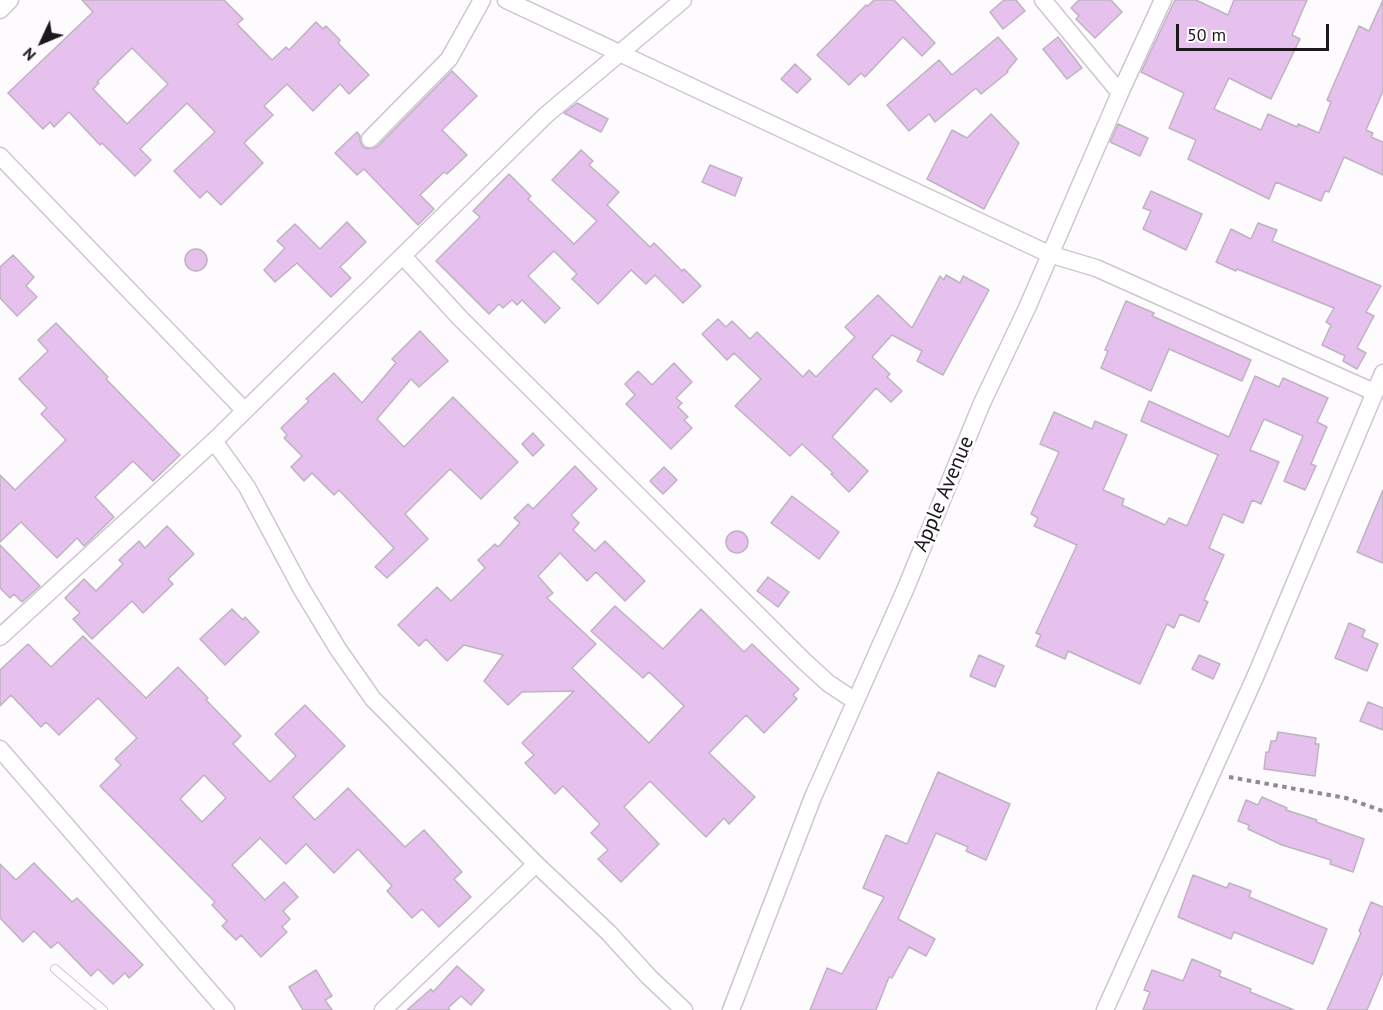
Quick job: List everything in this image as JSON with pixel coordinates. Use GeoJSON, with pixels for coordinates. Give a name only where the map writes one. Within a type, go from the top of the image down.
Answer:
{"type":"FeatureCollection","features":[{"type":"Feature","properties":{"kind":"street"},"geometry":{"type":"LineString","coordinates":[[0,10],[10,0]]}},
{"type":"Feature","properties":{"kind":"street"},"geometry":{"type":"LineString","coordinates":[[370,139],[450,59],[482,0]]}},
{"type":"Feature","properties":{"kind":"street"},"geometry":{"type":"LineString","coordinates":[[506,0],[1049,254],[1096,268],[1374,392]]}},
{"type":"Feature","properties":{"kind":"street"},"geometry":{"type":"LineString","coordinates":[[0,637],[214,441],[546,115],[683,0]]}},
{"type":"Feature","properties":{"kind":"street"},"geometry":{"type":"LineString","coordinates":[[1043,0],[1119,93]]}},
{"type":"Feature","properties":{"kind":"street","name":"Apple Avenue"},"geometry":{"type":"LineString","coordinates":[[731,1010],[813,797],[905,590],[982,403],[1027,308],[1119,93],[1163,0]]}},
{"type":"Feature","properties":{"kind":"street"},"geometry":{"type":"LineString","coordinates":[[0,156],[245,411]]}},
{"type":"Feature","properties":{"kind":"street"},"geometry":{"type":"LineString","coordinates":[[403,256],[460,318],[597,452],[766,624],[828,683],[855,701]]}},
{"type":"Feature","properties":{"kind":"street"},"geometry":{"type":"LineString","coordinates":[[1106,1010],[1256,675],[1383,373]]}},
{"type":"Feature","properties":{"kind":"street"},"geometry":{"type":"LineString","coordinates":[[214,441],[247,487],[338,649],[373,699],[684,1010]]}},
{"type":"Feature","properties":{"kind":"street"},"geometry":{"type":"LineString","coordinates":[[0,749],[226,1010]]}},
{"type":"Feature","properties":{"kind":"street"},"geometry":{"type":"LineString","coordinates":[[383,1010],[536,864]]}},
{"type":"Feature","properties":{"kind":"lane"},"geometry":{"type":"LineString","coordinates":[[56,969],[103,1010]]}},
{"type":"Feature","properties":{"kind":"path"},"geometry":{"type":"LineString","coordinates":[[1212,774],[1346,798],[1383,811]]}},
{"type":"Feature","properties":{"kind":"building"},"geometry":{"type":"Polygon","coordinates":[[[82,0],[224,0],[243,19],[237,24],[272,60],[286,47],[289,50],[316,22],[323,29],[326,26],[340,40],[338,43],[369,75],[349,94],[340,84],[313,111],[287,84],[264,106],[273,115],[244,143],[263,163],[221,205],[207,191],[200,198],[174,171],[215,132],[187,103],[140,149],[151,160],[135,176],[102,143],[100,145],[69,112],[54,127],[50,122],[43,129],[8,93],[93,12],[82,0]],[[132,48],[97,82],[99,83],[93,89],[127,124],[168,84],[132,48]]]}},
{"type":"Feature","properties":{"kind":"building"},"geometry":{"type":"Polygon","coordinates":[[[874,0],[894,0],[935,43],[922,56],[903,37],[865,77],[861,73],[849,85],[817,55],[866,5],[868,6],[874,0]]]}},
{"type":"Feature","properties":{"kind":"building"},"geometry":{"type":"Polygon","coordinates":[[[1004,0],[1016,0],[1025,11],[1003,29],[990,12],[1004,0]]]}},
{"type":"Feature","properties":{"kind":"building"},"geometry":{"type":"Polygon","coordinates":[[[1079,0],[1111,0],[1122,12],[1095,38],[1076,19],[1079,16],[1071,8],[1079,0]]]}},
{"type":"Feature","properties":{"kind":"building"},"geometry":{"type":"Polygon","coordinates":[[[1175,0],[1196,0],[1228,15],[1234,0],[1307,0],[1292,35],[1300,39],[1271,99],[1229,78],[1214,109],[1261,130],[1268,114],[1297,127],[1298,124],[1319,133],[1331,102],[1327,100],[1359,26],[1369,31],[1383,0],[1383,91],[1366,130],[1373,133],[1371,137],[1383,142],[1383,175],[1344,157],[1329,192],[1325,191],[1321,201],[1276,182],[1269,199],[1188,159],[1196,140],[1169,128],[1184,93],[1141,72],[1175,0]]]}},
{"type":"Feature","properties":{"kind":"building"},"geometry":{"type":"Polygon","coordinates":[[[998,37],[1017,59],[1008,72],[981,94],[976,88],[935,122],[929,114],[909,131],[887,105],[939,60],[952,75],[998,37]]]}},
{"type":"Feature","properties":{"kind":"building"},"geometry":{"type":"Polygon","coordinates":[[[1058,37],[1082,68],[1067,79],[1043,49],[1058,37]]]}},
{"type":"Feature","properties":{"kind":"building"},"geometry":{"type":"Polygon","coordinates":[[[795,64],[811,79],[797,93],[781,79],[795,64]]]}},
{"type":"Feature","properties":{"kind":"building"},"geometry":{"type":"Polygon","coordinates":[[[452,71],[477,96],[442,130],[467,155],[447,174],[444,172],[420,195],[434,209],[418,225],[364,169],[357,175],[335,153],[357,132],[363,147],[368,149],[377,147],[452,71]]]}},
{"type":"Feature","properties":{"kind":"building"},"geometry":{"type":"Polygon","coordinates":[[[577,103],[608,119],[601,132],[564,113],[577,103]]]}},
{"type":"Feature","properties":{"kind":"building"},"geometry":{"type":"Polygon","coordinates":[[[991,114],[1019,143],[984,209],[927,179],[952,130],[967,138],[991,114]]]}},
{"type":"Feature","properties":{"kind":"building"},"geometry":{"type":"Polygon","coordinates":[[[1118,124],[1148,138],[1140,156],[1110,142],[1118,124]]]}},
{"type":"Feature","properties":{"kind":"building"},"geometry":{"type":"Polygon","coordinates":[[[581,150],[593,161],[589,165],[619,192],[607,205],[650,247],[654,243],[701,286],[683,303],[655,275],[646,284],[631,270],[598,304],[572,279],[577,274],[554,251],[528,276],[560,308],[545,323],[522,300],[517,305],[512,300],[503,308],[499,304],[489,314],[436,261],[480,217],[473,211],[509,174],[531,196],[528,199],[574,244],[597,221],[552,180],[581,150]]]}},
{"type":"Feature","properties":{"kind":"building"},"geometry":{"type":"Polygon","coordinates":[[[710,165],[742,178],[735,196],[702,182],[710,165]]]}},
{"type":"Feature","properties":{"kind":"building"},"geometry":{"type":"Polygon","coordinates":[[[1151,191],[1202,214],[1186,250],[1143,229],[1151,211],[1143,208],[1151,191]]]}},
{"type":"Feature","properties":{"kind":"building"},"geometry":{"type":"Polygon","coordinates":[[[347,222],[366,242],[340,267],[351,278],[331,297],[297,263],[275,282],[264,270],[285,248],[277,241],[295,224],[320,249],[347,222]]]}},
{"type":"Feature","properties":{"kind":"building"},"geometry":{"type":"Polygon","coordinates":[[[1258,223],[1277,230],[1272,241],[1381,286],[1366,312],[1374,316],[1357,348],[1366,353],[1357,369],[1343,361],[1345,356],[1322,345],[1331,325],[1326,322],[1334,308],[1216,262],[1231,229],[1251,239],[1258,223]]]}},
{"type":"Feature","properties":{"kind":"building"},"geometry":{"type":"Polygon","coordinates":[[[196,249],[204,252],[207,260],[204,268],[196,271],[188,268],[185,260],[188,252],[196,249]]]}},
{"type":"Feature","properties":{"kind":"building"},"geometry":{"type":"Polygon","coordinates":[[[13,255],[34,277],[26,286],[37,297],[17,316],[0,298],[0,267],[13,255]]]}},
{"type":"Feature","properties":{"kind":"building"},"geometry":{"type":"Polygon","coordinates":[[[946,275],[960,283],[963,276],[989,290],[943,375],[917,361],[922,351],[892,335],[872,357],[890,374],[887,377],[902,391],[891,402],[876,388],[832,437],[868,471],[849,492],[831,474],[833,473],[802,444],[790,456],[735,406],[761,379],[734,353],[727,360],[702,334],[718,319],[726,327],[732,321],[750,339],[757,332],[803,377],[809,370],[816,377],[855,337],[845,327],[878,295],[912,328],[940,276],[944,280],[946,275]]]}},
{"type":"Feature","properties":{"kind":"building"},"geometry":{"type":"Polygon","coordinates":[[[1126,301],[1154,313],[1152,316],[1251,360],[1242,381],[1169,349],[1151,391],[1101,368],[1108,351],[1105,350],[1126,301]]]}},
{"type":"Feature","properties":{"kind":"building"},"geometry":{"type":"Polygon","coordinates":[[[56,323],[108,377],[106,379],[180,455],[153,481],[133,461],[95,497],[114,517],[84,546],[77,538],[57,558],[21,522],[0,542],[0,475],[15,490],[66,440],[41,414],[47,408],[19,379],[48,351],[38,340],[56,323]]]}},
{"type":"Feature","properties":{"kind":"building"},"geometry":{"type":"Polygon","coordinates":[[[420,331],[448,361],[419,387],[411,379],[377,419],[404,447],[453,397],[518,462],[481,499],[450,469],[405,514],[428,539],[387,578],[375,567],[394,548],[339,490],[334,495],[312,473],[304,481],[291,467],[302,456],[284,438],[287,435],[281,428],[309,401],[306,399],[334,373],[362,403],[396,363],[392,359],[420,331]]]}},
{"type":"Feature","properties":{"kind":"building"},"geometry":{"type":"Polygon","coordinates":[[[674,363],[692,382],[676,398],[682,403],[678,407],[688,417],[684,420],[692,428],[671,449],[626,404],[635,395],[625,384],[638,371],[652,385],[674,363]]]}},
{"type":"Feature","properties":{"kind":"building"},"geometry":{"type":"Polygon","coordinates":[[[1255,376],[1279,387],[1283,378],[1328,398],[1317,422],[1327,427],[1311,464],[1316,466],[1305,490],[1284,481],[1303,436],[1264,419],[1250,450],[1279,462],[1261,504],[1252,500],[1243,523],[1223,514],[1209,548],[1224,555],[1204,600],[1208,602],[1199,622],[1180,614],[1174,628],[1167,624],[1140,684],[1068,651],[1065,659],[1036,646],[1041,635],[1036,633],[1077,545],[1034,526],[1038,518],[1031,514],[1059,452],[1040,444],[1054,412],[1092,429],[1095,421],[1127,435],[1103,490],[1124,499],[1122,505],[1165,525],[1169,518],[1187,526],[1218,455],[1141,421],[1149,401],[1229,437],[1255,376]]]}},
{"type":"Feature","properties":{"kind":"building"},"geometry":{"type":"Polygon","coordinates":[[[533,433],[544,445],[533,456],[522,444],[533,433]]]}},
{"type":"Feature","properties":{"kind":"building"},"geometry":{"type":"Polygon","coordinates":[[[575,466],[597,489],[571,515],[579,523],[573,530],[595,551],[605,541],[645,581],[625,601],[596,572],[587,581],[560,553],[538,576],[553,593],[547,598],[596,644],[572,668],[649,743],[684,706],[649,672],[643,678],[591,631],[615,606],[663,649],[701,609],[744,652],[752,644],[799,689],[793,695],[797,699],[764,733],[746,715],[709,753],[755,797],[729,824],[724,818],[706,837],[650,781],[624,807],[659,844],[621,882],[598,859],[608,850],[591,833],[600,824],[563,786],[555,794],[525,763],[534,755],[522,743],[574,691],[522,692],[508,705],[484,681],[503,655],[464,645],[447,661],[426,639],[419,646],[398,625],[437,587],[451,601],[485,568],[478,560],[495,544],[498,547],[520,523],[514,518],[528,504],[533,509],[575,466]]]}},
{"type":"Feature","properties":{"kind":"building"},"geometry":{"type":"Polygon","coordinates":[[[664,467],[677,480],[663,494],[650,481],[664,467]]]}},
{"type":"Feature","properties":{"kind":"building"},"geometry":{"type":"Polygon","coordinates":[[[1383,490],[1383,563],[1357,552],[1383,490]]]}},
{"type":"Feature","properties":{"kind":"building"},"geometry":{"type":"Polygon","coordinates":[[[792,496],[839,532],[819,559],[771,523],[792,496]]]}},
{"type":"Feature","properties":{"kind":"building"},"geometry":{"type":"Polygon","coordinates":[[[167,526],[194,554],[168,579],[173,584],[143,613],[132,601],[92,639],[73,619],[80,613],[65,598],[84,579],[96,591],[123,564],[119,560],[139,541],[145,548],[167,526]]]}},
{"type":"Feature","properties":{"kind":"building"},"geometry":{"type":"Polygon","coordinates":[[[737,531],[745,534],[748,542],[745,550],[737,553],[729,550],[726,542],[729,534],[737,531]]]}},
{"type":"Feature","properties":{"kind":"building"},"geometry":{"type":"Polygon","coordinates":[[[0,545],[40,586],[22,602],[14,594],[10,598],[0,588],[0,545]]]}},
{"type":"Feature","properties":{"kind":"building"},"geometry":{"type":"Polygon","coordinates":[[[768,577],[789,592],[778,607],[757,591],[768,577]]]}},
{"type":"Feature","properties":{"kind":"building"},"geometry":{"type":"Polygon","coordinates":[[[232,609],[243,620],[245,617],[259,632],[225,665],[200,639],[232,609]]]}},
{"type":"Feature","properties":{"kind":"building"},"geometry":{"type":"Polygon","coordinates":[[[1349,623],[1365,630],[1362,637],[1378,644],[1367,671],[1335,658],[1349,623]]]}},
{"type":"Feature","properties":{"kind":"building"},"geometry":{"type":"Polygon","coordinates":[[[83,636],[146,698],[178,667],[241,736],[233,744],[270,782],[296,756],[275,734],[305,705],[345,746],[293,797],[315,820],[348,788],[405,847],[424,830],[462,872],[454,879],[471,897],[439,927],[422,909],[412,918],[387,891],[392,886],[358,849],[334,873],[306,844],[286,864],[260,838],[232,865],[265,900],[284,882],[298,897],[283,911],[290,919],[282,927],[287,932],[261,957],[241,935],[236,940],[222,926],[227,921],[212,905],[215,902],[100,786],[121,765],[115,759],[137,738],[98,698],[59,735],[46,722],[41,727],[11,695],[0,706],[0,670],[28,644],[51,667],[83,636]],[[204,775],[180,799],[202,822],[226,798],[204,775]]]}},
{"type":"Feature","properties":{"kind":"building"},"geometry":{"type":"Polygon","coordinates":[[[979,655],[1004,666],[995,687],[970,676],[979,655]]]}},
{"type":"Feature","properties":{"kind":"building"},"geometry":{"type":"Polygon","coordinates":[[[1199,655],[1220,664],[1213,679],[1192,669],[1199,655]]]}},
{"type":"Feature","properties":{"kind":"building"},"geometry":{"type":"Polygon","coordinates":[[[1368,702],[1383,708],[1383,730],[1360,721],[1368,702]]]}},
{"type":"Feature","properties":{"kind":"building"},"geometry":{"type":"Polygon","coordinates":[[[1278,732],[1316,738],[1315,744],[1319,744],[1315,776],[1264,769],[1266,752],[1269,752],[1271,741],[1276,741],[1278,732]]]}},
{"type":"Feature","properties":{"kind":"building"},"geometry":{"type":"Polygon","coordinates":[[[938,772],[1010,804],[986,860],[966,851],[968,847],[936,833],[898,919],[935,939],[926,956],[909,947],[892,978],[889,977],[876,1010],[810,1010],[827,968],[842,974],[884,897],[863,888],[886,835],[907,844],[938,772]]]}},
{"type":"Feature","properties":{"kind":"building"},"geometry":{"type":"Polygon","coordinates":[[[1262,797],[1287,808],[1286,810],[1364,839],[1353,872],[1330,864],[1331,860],[1282,845],[1248,829],[1249,825],[1238,821],[1246,800],[1258,805],[1262,797]]]}},
{"type":"Feature","properties":{"kind":"building"},"geometry":{"type":"Polygon","coordinates":[[[34,863],[72,902],[77,898],[143,965],[129,978],[125,973],[113,984],[98,969],[91,976],[58,942],[51,948],[34,931],[23,942],[0,918],[0,864],[16,880],[34,863]]]}},
{"type":"Feature","properties":{"kind":"building"},"geometry":{"type":"Polygon","coordinates":[[[1193,875],[1227,888],[1229,883],[1251,891],[1249,897],[1327,929],[1313,964],[1234,932],[1231,939],[1178,917],[1193,875]]]}},
{"type":"Feature","properties":{"kind":"building"},"geometry":{"type":"Polygon","coordinates":[[[1371,902],[1383,907],[1383,972],[1367,1010],[1327,1010],[1361,933],[1359,931],[1371,902]]]}},
{"type":"Feature","properties":{"kind":"building"},"geometry":{"type":"Polygon","coordinates":[[[1192,959],[1221,971],[1219,976],[1251,989],[1250,992],[1294,1010],[1143,1010],[1150,992],[1144,990],[1152,970],[1183,981],[1192,959]]]}},
{"type":"Feature","properties":{"kind":"building"},"geometry":{"type":"Polygon","coordinates":[[[457,966],[484,990],[471,1005],[461,996],[448,1008],[450,1010],[407,1010],[431,989],[433,992],[457,966]]]}},
{"type":"Feature","properties":{"kind":"building"},"geometry":{"type":"Polygon","coordinates":[[[316,970],[332,996],[325,1000],[332,1010],[303,1010],[289,987],[316,970]]]}}]}
